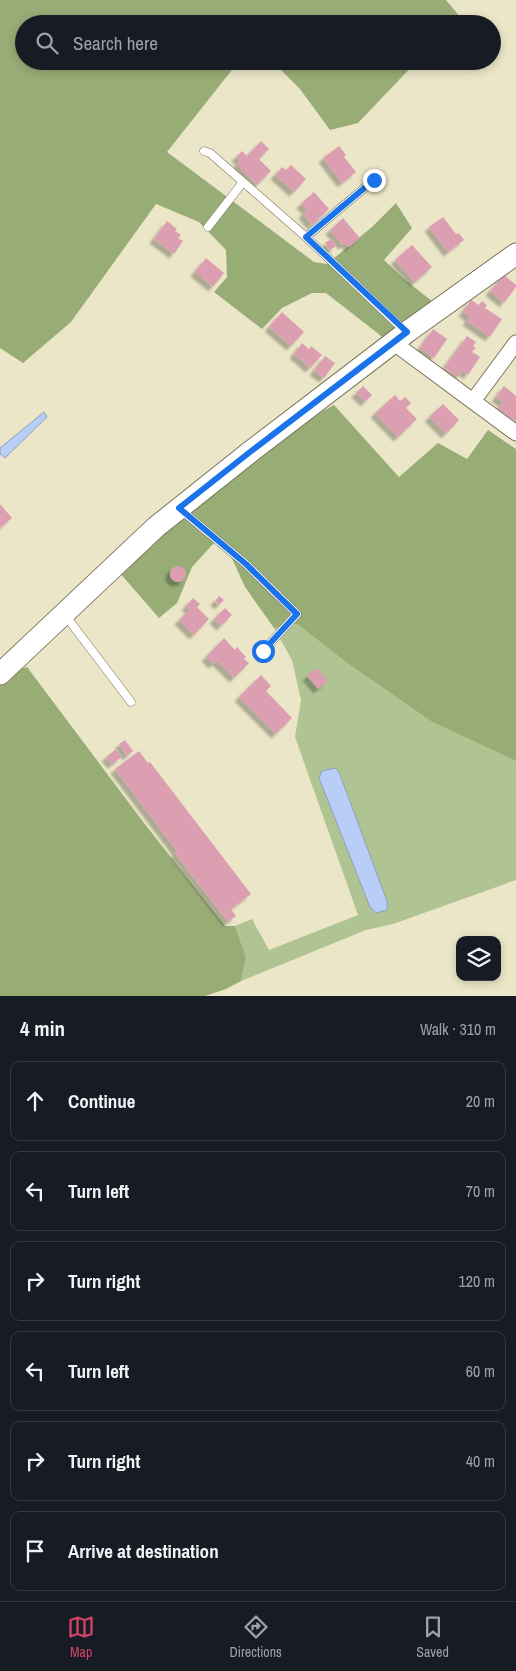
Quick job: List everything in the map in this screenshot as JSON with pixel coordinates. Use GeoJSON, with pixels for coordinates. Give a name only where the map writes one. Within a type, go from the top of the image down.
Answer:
{"type":"FeatureCollection","features":[{"type":"Feature","properties":{"kind":"street"},"geometry":{"type":"LineString","coordinates":[[0,674],[156,527],[179,508],[401,338],[516,254]]}},
{"type":"Feature","properties":{"kind":"street"},"geometry":{"type":"LineString","coordinates":[[401,338],[473,401],[516,433]]}},
{"type":"Feature","properties":{"kind":"street"},"geometry":{"type":"LineString","coordinates":[[473,401],[516,343]]}},
{"type":"Feature","properties":{"kind":"lane"},"geometry":{"type":"LineString","coordinates":[[204,151],[210,153],[306,237],[401,338]]}},
{"type":"Feature","properties":{"kind":"lane"},"geometry":{"type":"LineString","coordinates":[[306,237],[374,180]]}},
{"type":"Feature","properties":{"kind":"lane"},"geometry":{"type":"LineString","coordinates":[[208,227],[243,182]]}},
{"type":"Feature","properties":{"kind":"lane"},"geometry":{"type":"LineString","coordinates":[[179,508],[246,564],[297,614],[263,651]]}},
{"type":"Feature","properties":{"kind":"lane"},"geometry":{"type":"LineString","coordinates":[[64,614],[131,702]]}},
{"type":"Feature","properties":{"kind":"green space"},"geometry":{"type":"Polygon","coordinates":[[[0,0],[446,0],[458,15],[15,15],[15,70],[232,70],[167,152],[314,262],[327,264],[372,227],[396,203],[412,228],[384,260],[433,302],[385,339],[326,293],[312,293],[282,308],[262,329],[214,292],[227,277],[226,250],[199,222],[156,204],[71,322],[23,363],[0,348],[0,0]]]}},
{"type":"Feature","properties":{"kind":"green space"},"geometry":{"type":"Polygon","coordinates":[[[281,70],[408,70],[358,123],[330,130],[300,89],[281,70]]]}},
{"type":"Feature","properties":{"kind":"green space"},"geometry":{"type":"Polygon","coordinates":[[[334,405],[399,477],[438,443],[467,459],[488,430],[516,449],[516,761],[432,722],[347,663],[297,624],[274,628],[245,587],[229,552],[214,543],[192,567],[177,603],[159,618],[119,572],[225,481],[334,405]]]}},
{"type":"Feature","properties":{"kind":"green space"},"geometry":{"type":"Polygon","coordinates":[[[297,624],[347,663],[432,722],[516,761],[516,880],[393,924],[366,930],[241,981],[246,957],[235,926],[252,919],[269,950],[358,915],[295,737],[301,700],[292,660],[274,628],[297,624]],[[322,771],[319,778],[370,907],[387,910],[387,901],[339,772],[322,771]]]}},
{"type":"Feature","properties":{"kind":"green space"},"geometry":{"type":"Polygon","coordinates":[[[27,667],[144,823],[225,926],[235,926],[246,957],[241,981],[226,989],[205,996],[0,996],[0,684],[16,670],[27,667]]]}},
{"type":"Feature","properties":{"kind":"water"},"geometry":{"type":"Polygon","coordinates":[[[44,412],[47,417],[5,458],[0,454],[0,448],[44,412]]]}},
{"type":"Feature","properties":{"kind":"water"},"geometry":{"type":"Polygon","coordinates":[[[335,768],[339,772],[387,901],[387,910],[376,913],[370,907],[319,778],[322,771],[335,768]]]}},
{"type":"Feature","properties":{"kind":"building"},"geometry":{"type":"Polygon","coordinates":[[[261,141],[269,149],[259,159],[271,171],[257,185],[237,165],[240,161],[236,157],[242,151],[247,156],[261,141]]]}},
{"type":"Feature","properties":{"kind":"building"},"geometry":{"type":"Polygon","coordinates":[[[339,146],[346,155],[344,157],[356,172],[342,183],[323,158],[339,146]]]}},
{"type":"Feature","properties":{"kind":"building"},"geometry":{"type":"Polygon","coordinates":[[[291,165],[306,179],[294,192],[275,175],[282,167],[286,170],[291,165]]]}},
{"type":"Feature","properties":{"kind":"building"},"geometry":{"type":"Polygon","coordinates":[[[314,192],[329,209],[312,225],[303,214],[307,210],[301,204],[314,192]]]}},
{"type":"Feature","properties":{"kind":"building"},"geometry":{"type":"Polygon","coordinates":[[[443,217],[456,234],[459,233],[464,240],[448,252],[429,227],[443,217]]]}},
{"type":"Feature","properties":{"kind":"building"},"geometry":{"type":"Polygon","coordinates":[[[343,218],[360,238],[349,247],[346,243],[343,245],[330,230],[343,218]]]}},
{"type":"Feature","properties":{"kind":"building"},"geometry":{"type":"Polygon","coordinates":[[[167,221],[177,229],[175,231],[181,235],[178,238],[183,241],[174,254],[154,239],[167,221]]]}},
{"type":"Feature","properties":{"kind":"building"},"geometry":{"type":"Polygon","coordinates":[[[331,239],[336,246],[330,250],[325,243],[331,239]]]}},
{"type":"Feature","properties":{"kind":"building"},"geometry":{"type":"Polygon","coordinates":[[[412,245],[432,267],[415,282],[395,260],[412,245]]]}},
{"type":"Feature","properties":{"kind":"building"},"geometry":{"type":"Polygon","coordinates":[[[206,258],[224,273],[213,287],[195,272],[206,258]]]}},
{"type":"Feature","properties":{"kind":"building"},"geometry":{"type":"Polygon","coordinates":[[[504,275],[516,287],[504,303],[490,291],[504,275]]]}},
{"type":"Feature","properties":{"kind":"building"},"geometry":{"type":"Polygon","coordinates":[[[471,300],[479,305],[482,301],[487,305],[485,308],[502,319],[490,337],[467,321],[470,317],[463,312],[471,300]]]}},
{"type":"Feature","properties":{"kind":"building"},"geometry":{"type":"Polygon","coordinates":[[[282,312],[304,332],[291,346],[269,327],[282,312]]]}},
{"type":"Feature","properties":{"kind":"building"},"geometry":{"type":"Polygon","coordinates":[[[433,329],[447,339],[434,358],[420,348],[433,329]]]}},
{"type":"Feature","properties":{"kind":"building"},"geometry":{"type":"Polygon","coordinates":[[[467,336],[476,342],[473,346],[476,348],[472,352],[480,357],[468,375],[463,371],[458,377],[444,368],[467,336]]]}},
{"type":"Feature","properties":{"kind":"building"},"geometry":{"type":"Polygon","coordinates":[[[302,343],[309,349],[311,346],[322,355],[310,368],[294,354],[302,343]]]}},
{"type":"Feature","properties":{"kind":"building"},"geometry":{"type":"Polygon","coordinates":[[[325,356],[335,363],[324,378],[314,371],[325,356]]]}},
{"type":"Feature","properties":{"kind":"building"},"geometry":{"type":"Polygon","coordinates":[[[363,386],[372,395],[365,402],[356,393],[363,386]]]}},
{"type":"Feature","properties":{"kind":"building"},"geometry":{"type":"Polygon","coordinates":[[[504,386],[516,396],[516,422],[498,408],[503,402],[496,397],[504,386]]]}},
{"type":"Feature","properties":{"kind":"building"},"geometry":{"type":"Polygon","coordinates":[[[395,395],[400,401],[405,397],[411,403],[406,408],[417,419],[398,437],[375,413],[395,395]]]}},
{"type":"Feature","properties":{"kind":"building"},"geometry":{"type":"Polygon","coordinates":[[[443,404],[459,420],[446,434],[429,417],[443,404]]]}},
{"type":"Feature","properties":{"kind":"building"},"geometry":{"type":"Polygon","coordinates":[[[0,504],[12,518],[0,528],[0,504]]]}},
{"type":"Feature","properties":{"kind":"building"},"geometry":{"type":"Polygon","coordinates":[[[175,566],[181,566],[186,571],[184,580],[175,582],[170,577],[170,571],[175,566]]]}},
{"type":"Feature","properties":{"kind":"building"},"geometry":{"type":"Polygon","coordinates":[[[219,596],[224,600],[219,605],[215,601],[219,596]]]}},
{"type":"Feature","properties":{"kind":"building"},"geometry":{"type":"Polygon","coordinates":[[[193,598],[200,604],[197,607],[209,619],[194,635],[179,620],[190,609],[186,606],[193,598]]]}},
{"type":"Feature","properties":{"kind":"building"},"geometry":{"type":"Polygon","coordinates":[[[225,608],[232,615],[221,626],[214,619],[225,608]]]}},
{"type":"Feature","properties":{"kind":"building"},"geometry":{"type":"Polygon","coordinates":[[[224,638],[235,650],[237,647],[246,657],[244,659],[249,663],[234,678],[217,661],[213,664],[206,657],[224,638]]]}},
{"type":"Feature","properties":{"kind":"building"},"geometry":{"type":"Polygon","coordinates":[[[317,668],[328,681],[318,689],[307,676],[317,668]]]}},
{"type":"Feature","properties":{"kind":"building"},"geometry":{"type":"Polygon","coordinates":[[[261,675],[271,686],[266,691],[292,718],[276,734],[239,697],[261,675]]]}},
{"type":"Feature","properties":{"kind":"building"},"geometry":{"type":"Polygon","coordinates":[[[125,740],[133,751],[127,756],[119,744],[125,740]]]}},
{"type":"Feature","properties":{"kind":"building"},"geometry":{"type":"Polygon","coordinates":[[[116,749],[122,757],[112,764],[106,757],[116,749]]]}},
{"type":"Feature","properties":{"kind":"building"},"geometry":{"type":"Polygon","coordinates":[[[139,751],[148,763],[150,762],[251,894],[231,909],[236,916],[228,922],[175,853],[177,851],[115,769],[139,751]]]}},
{"type":"Feature","properties":{"kind":"route"},"geometry":{"type":"LineString","coordinates":[[263,651],[297,614],[246,564],[179,508],[407,332],[306,237],[374,180]]}}]}
